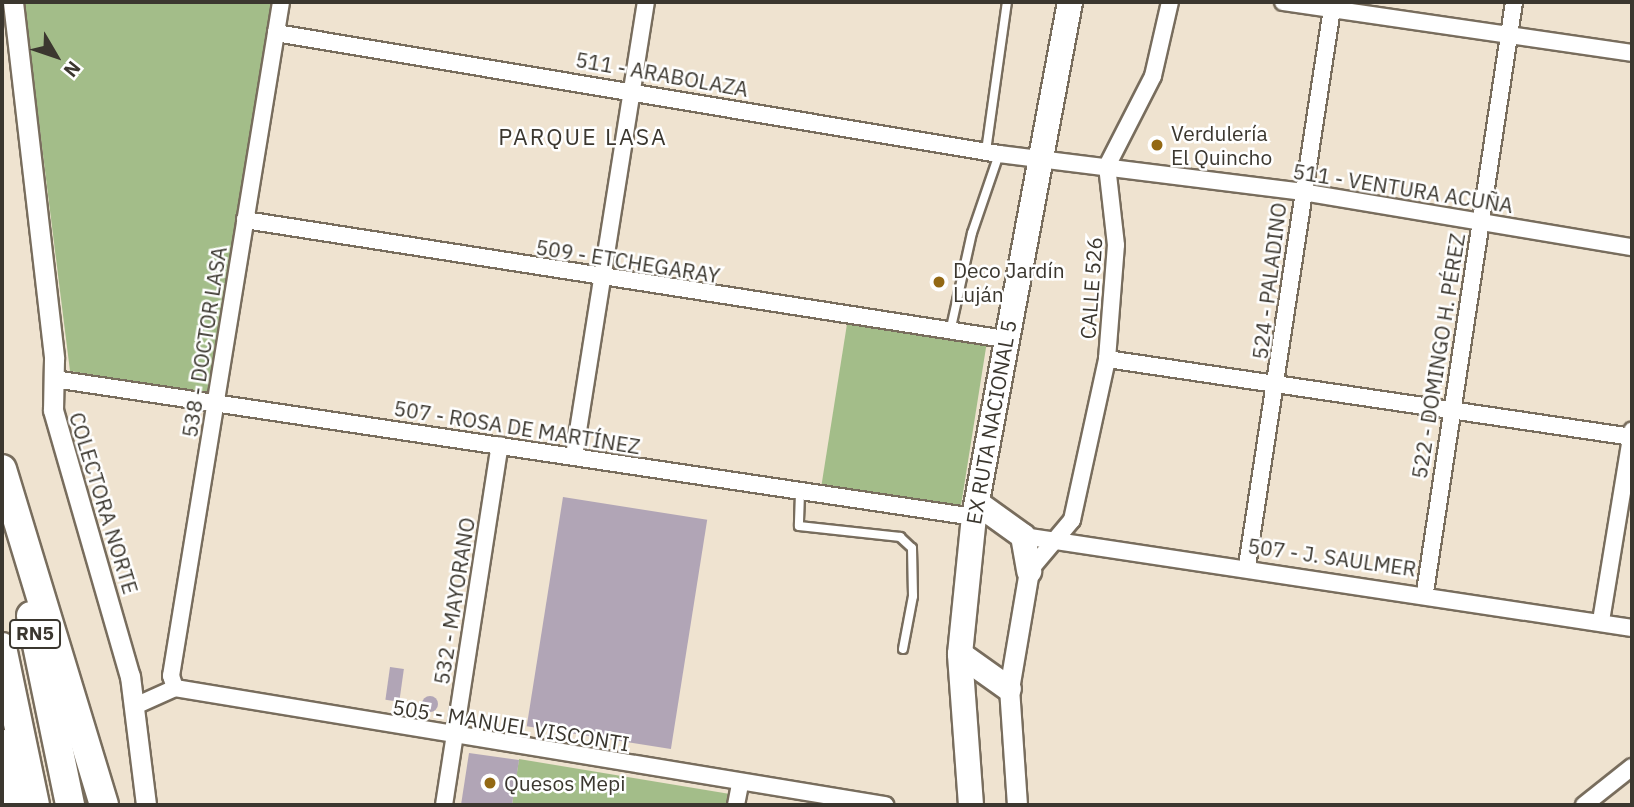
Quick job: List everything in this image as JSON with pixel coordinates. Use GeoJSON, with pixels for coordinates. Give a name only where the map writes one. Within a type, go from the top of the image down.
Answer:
{"type":"FeatureCollection","features":[{"type":"Feature","properties":{"kind":"highway","name":"RN5"},"geometry":{"type":"LineString","coordinates":[[2,470],[70,805]]}},
{"type":"Feature","properties":{"kind":"highway"},"geometry":{"type":"LineString","coordinates":[[2,470],[104,805]]}},
{"type":"Feature","properties":{"kind":"highway","name":"RN5"},"geometry":{"type":"LineString","coordinates":[[2,647],[35,805]]}},
{"type":"Feature","properties":{"kind":"highway"},"geometry":{"type":"LineString","coordinates":[[2,728],[13,805]]}},
{"type":"Feature","properties":{"kind":"main road","name":"EX RUTA NACIONAL 5"},"geometry":{"type":"LineString","coordinates":[[971,805],[960,654],[975,510],[1070,2]]}},
{"type":"Feature","properties":{"kind":"main road"},"geometry":{"type":"LineString","coordinates":[[975,510],[1023,536],[1029,571]]}},
{"type":"Feature","properties":{"kind":"main road"},"geometry":{"type":"LineString","coordinates":[[960,654],[1009,689]]}},
{"type":"Feature","properties":{"kind":"street","name":"COLECTORA NORTE"},"geometry":{"type":"LineString","coordinates":[[13,2],[54,379],[53,410],[135,706],[146,805]]}},
{"type":"Feature","properties":{"kind":"street","name":"538 - DOCTOR LASA"},"geometry":{"type":"LineString","coordinates":[[175,688],[171,676],[281,2]]}},
{"type":"Feature","properties":{"kind":"street"},"geometry":{"type":"LineString","coordinates":[[574,456],[646,2]]}},
{"type":"Feature","properties":{"kind":"street"},"geometry":{"type":"LineString","coordinates":[[1107,166],[1153,76],[1170,2]]}},
{"type":"Feature","properties":{"kind":"street"},"geometry":{"type":"LineString","coordinates":[[1283,2],[1332,6],[1632,54]]}},
{"type":"Feature","properties":{"kind":"street","name":"522 - DOMINGO H. PÉREZ"},"geometry":{"type":"LineString","coordinates":[[1425,592],[1449,408],[1514,2]]}},
{"type":"Feature","properties":{"kind":"street","name":"524 - PALADINO"},"geometry":{"type":"LineString","coordinates":[[1247,566],[1332,6]]}},
{"type":"Feature","properties":{"kind":"street","name":"511 - ARABOLAZA"},"geometry":{"type":"LineString","coordinates":[[276,33],[633,90],[1040,160]]}},
{"type":"Feature","properties":{"kind":"street","name":"511 - VENTURA ACUÑA"},"geometry":{"type":"LineString","coordinates":[[1040,160],[1107,166],[1302,192],[1632,247]]}},
{"type":"Feature","properties":{"kind":"street","name":"CALLE 526"},"geometry":{"type":"LineString","coordinates":[[1029,571],[1054,538],[1072,520],[1107,359],[1116,245],[1107,166]]}},
{"type":"Feature","properties":{"kind":"street","name":"509 - ETCHEGARAY"},"geometry":{"type":"LineString","coordinates":[[244,220],[603,279],[1005,339]]}},
{"type":"Feature","properties":{"kind":"street"},"geometry":{"type":"LineString","coordinates":[[1107,359],[1277,380],[1632,435],[1601,621]]}},
{"type":"Feature","properties":{"kind":"street","name":"507 - ROSA DE MARTÍNEZ"},"geometry":{"type":"LineString","coordinates":[[54,379],[574,456],[800,494],[975,510]]}},
{"type":"Feature","properties":{"kind":"street","name":"532 - MAYORANO"},"geometry":{"type":"LineString","coordinates":[[444,805],[500,445]]}},
{"type":"Feature","properties":{"kind":"street","name":"507 - J. SAULMER"},"geometry":{"type":"LineString","coordinates":[[1023,536],[1054,538],[1425,592],[1632,628]]}},
{"type":"Feature","properties":{"kind":"street"},"geometry":{"type":"LineString","coordinates":[[1017,805],[1009,689],[1029,571]]}},
{"type":"Feature","properties":{"kind":"street"},"geometry":{"type":"LineString","coordinates":[[135,706],[175,688]]}},
{"type":"Feature","properties":{"kind":"street","name":"505 - MANUEL VISCONTI"},"geometry":{"type":"LineString","coordinates":[[175,688],[740,784],[885,805]]}},
{"type":"Feature","properties":{"kind":"street"},"geometry":{"type":"LineString","coordinates":[[1584,805],[1632,768]]}},
{"type":"Feature","properties":{"kind":"street"},"geometry":{"type":"LineString","coordinates":[[736,805],[740,784]]}},
{"type":"Feature","properties":{"kind":"lane"},"geometry":{"type":"LineString","coordinates":[[950,332],[993,153],[1007,2]]}},
{"type":"Feature","properties":{"kind":"lane"},"geometry":{"type":"LineString","coordinates":[[800,494],[799,526],[907,541],[913,596],[903,649]]}},
{"type":"Feature","properties":{"kind":"green space"},"geometry":{"type":"Polygon","coordinates":[[[24,2],[273,2],[213,395],[70,371],[24,2]]]}},
{"type":"Feature","properties":{"kind":"green space"},"geometry":{"type":"Polygon","coordinates":[[[847,324],[986,346],[961,506],[822,484],[847,324]]]}},
{"type":"Feature","properties":{"kind":"green space"},"geometry":{"type":"Polygon","coordinates":[[[519,759],[730,794],[729,805],[512,805],[519,759]]]}},
{"type":"Feature","properties":{"kind":"building"},"geometry":{"type":"Polygon","coordinates":[[[563,497],[707,520],[671,749],[527,726],[563,497]]]}},
{"type":"Feature","properties":{"kind":"building"},"geometry":{"type":"Polygon","coordinates":[[[390,667],[404,669],[399,702],[385,700],[390,667]]]}},
{"type":"Feature","properties":{"kind":"building"},"geometry":{"type":"Polygon","coordinates":[[[427,696],[433,696],[438,704],[436,710],[427,712],[422,707],[422,701],[427,696]]]}},
{"type":"Feature","properties":{"kind":"building","name":"Quesos Mepi"},"geometry":{"type":"Polygon","coordinates":[[[469,753],[519,760],[512,805],[461,805],[469,753]]]}},
{"type":"Feature","properties":{"kind":"place","name":"Verdulería El Quincho"},"geometry":{"type":"Point","coordinates":[1157,145]}},
{"type":"Feature","properties":{"kind":"place","name":"Deco Jardín Luján"},"geometry":{"type":"Point","coordinates":[939,282]}},
{"type":"Feature","properties":{"kind":"place","name":"Quesos Mepi"},"geometry":{"type":"Point","coordinates":[490,783]}},
{"type":"Feature","properties":{"kind":"district","name":"PARQUE LASA"},"geometry":{"type":"Point","coordinates":[583,136]}}]}
